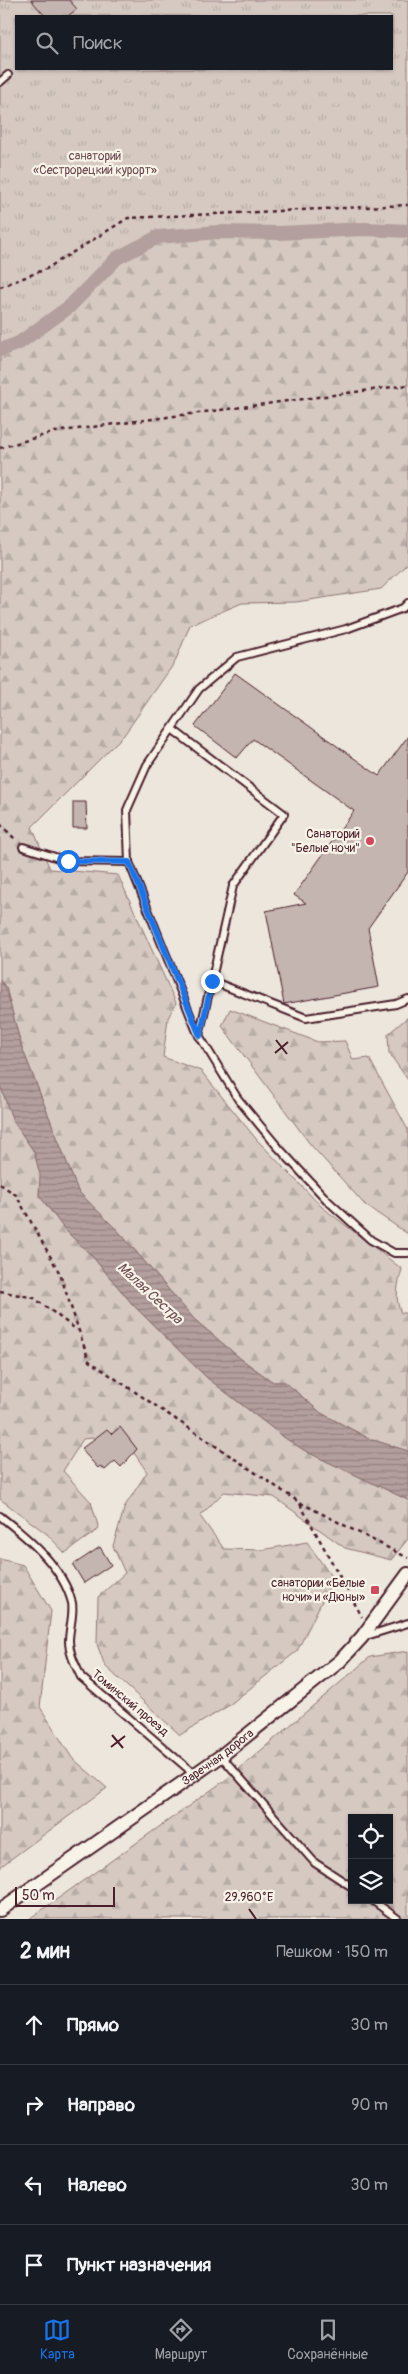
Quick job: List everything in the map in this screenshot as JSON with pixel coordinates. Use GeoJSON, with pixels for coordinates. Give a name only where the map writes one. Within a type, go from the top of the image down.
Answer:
{"type":"FeatureCollection","features":[{"type":"Feature","properties":{"kind":"street","name":"Заречная дорога"},"geometry":{"type":"LineString","coordinates":[[0,1910],[193,1773],[221,1756],[340,1661],[365,1633],[408,1574]]}},
{"type":"Feature","properties":{"kind":"lane"},"geometry":{"type":"LineString","coordinates":[[0,82],[8,75]]}},
{"type":"Feature","properties":{"kind":"lane"},"geometry":{"type":"LineString","coordinates":[[408,603],[403,608],[346,628],[237,657],[199,689],[147,765],[126,810],[129,862],[200,1036],[238,1099],[277,1146],[328,1201],[371,1240],[394,1253],[408,1254]]}},
{"type":"Feature","properties":{"kind":"lane"},"geometry":{"type":"LineString","coordinates":[[172,729],[284,814],[233,886],[200,1036]]}},
{"type":"Feature","properties":{"kind":"lane"},"geometry":{"type":"LineString","coordinates":[[23,847],[68,861],[129,862]]}},
{"type":"Feature","properties":{"kind":"lane"},"geometry":{"type":"LineString","coordinates":[[212,981],[306,1018],[396,1004],[408,999]]}},
{"type":"Feature","properties":{"kind":"lane","name":"Томинский проезд"},"geometry":{"type":"LineString","coordinates":[[0,1516],[40,1551],[57,1571],[72,1604],[69,1643],[74,1662],[82,1677],[193,1773]]}},
{"type":"Feature","properties":{"kind":"lane"},"geometry":{"type":"LineString","coordinates":[[365,1633],[408,1623]]}},
{"type":"Feature","properties":{"kind":"lane"},"geometry":{"type":"LineString","coordinates":[[221,1756],[315,1863],[348,1884]]}},
{"type":"Feature","properties":{"kind":"lane"},"geometry":{"type":"LineString","coordinates":[[377,1904],[398,1919]]}},
{"type":"Feature","properties":{"kind":"path"},"geometry":{"type":"LineString","coordinates":[[0,287],[46,269],[128,218],[408,205]]}},
{"type":"Feature","properties":{"kind":"path"},"geometry":{"type":"LineString","coordinates":[[0,448],[55,432],[408,384]]}},
{"type":"Feature","properties":{"kind":"path"},"geometry":{"type":"LineString","coordinates":[[0,824],[23,847]]}},
{"type":"Feature","properties":{"kind":"path"},"geometry":{"type":"LineString","coordinates":[[0,1184],[16,1195],[60,1274],[89,1362],[299,1502],[408,1558]]}},
{"type":"Feature","properties":{"kind":"path"},"geometry":{"type":"LineString","coordinates":[[0,1291],[34,1298],[79,1331]]}},
{"type":"Feature","properties":{"kind":"path"},"geometry":{"type":"LineString","coordinates":[[299,1502],[365,1633]]}},
{"type":"Feature","properties":{"kind":"green space","name":"санаторий «Сестрорецкий курорт»"},"geometry":{"type":"Polygon","coordinates":[[[0,0],[408,0],[408,231],[365,229],[279,233],[219,232],[158,237],[117,258],[69,307],[19,343],[0,350],[0,0]]]}},
{"type":"Feature","properties":{"kind":"green space"},"geometry":{"type":"Polygon","coordinates":[[[0,87],[408,106],[408,563],[381,589],[296,602],[242,603],[190,625],[175,662],[124,735],[32,827],[50,869],[118,875],[176,1003],[168,1018],[163,1057],[201,1071],[257,1140],[322,1207],[402,1269],[397,1296],[401,1313],[408,1313],[408,1451],[370,1439],[321,1413],[285,1382],[273,1382],[241,1359],[194,1319],[120,1233],[78,1191],[21,1045],[6,988],[0,980],[0,87]]]}},
{"type":"Feature","properties":{"kind":"green space"},"geometry":{"type":"Polygon","coordinates":[[[230,1009],[318,1042],[345,1041],[353,1060],[369,1058],[408,1130],[408,1234],[365,1205],[310,1144],[222,1026],[230,1009]]]}},
{"type":"Feature","properties":{"kind":"green space"},"geometry":{"type":"Polygon","coordinates":[[[408,1017],[408,1080],[389,1053],[388,1034],[408,1017]]]}},
{"type":"Feature","properties":{"kind":"green space"},"geometry":{"type":"Polygon","coordinates":[[[0,1085],[13,1121],[34,1151],[41,1175],[39,1195],[65,1230],[91,1255],[134,1306],[206,1377],[285,1438],[307,1452],[408,1500],[408,1539],[391,1560],[345,1548],[274,1497],[224,1492],[200,1516],[224,1549],[261,1550],[307,1542],[333,1579],[297,1651],[228,1706],[180,1735],[105,1666],[97,1644],[98,1597],[125,1573],[113,1546],[125,1506],[147,1472],[122,1435],[83,1439],[63,1471],[91,1502],[99,1529],[65,1553],[47,1534],[0,1499],[0,1085]]]}},
{"type":"Feature","properties":{"kind":"green space"},"geometry":{"type":"Polygon","coordinates":[[[0,1559],[23,1565],[51,1611],[40,1707],[72,1758],[107,1788],[0,1867],[0,1559]]]}},
{"type":"Feature","properties":{"kind":"green space"},"geometry":{"type":"Polygon","coordinates":[[[408,1651],[408,1919],[29,1919],[231,1776],[370,1657],[408,1651]]]}},
{"type":"Feature","properties":{"kind":"water","name":"Малая Сестра"},"geometry":{"type":"Polygon","coordinates":[[[0,980],[6,988],[21,1045],[78,1191],[120,1233],[194,1319],[241,1359],[273,1382],[285,1382],[321,1413],[370,1439],[408,1451],[408,1500],[307,1452],[285,1438],[206,1377],[134,1306],[91,1255],[65,1230],[39,1195],[40,1175],[34,1152],[13,1121],[0,1085],[0,980]]]}},
{"type":"Feature","properties":{"kind":"building"},"geometry":{"type":"Polygon","coordinates":[[[31,0],[69,0],[77,9],[69,15],[44,15],[31,0]]]}},
{"type":"Feature","properties":{"kind":"building","name":"Санаторий \"Белые ночи\""},"geometry":{"type":"Polygon","coordinates":[[[235,673],[379,776],[408,736],[408,872],[368,928],[379,987],[284,1004],[266,911],[306,903],[294,895],[354,811],[253,739],[237,758],[195,726],[235,673]]]}},
{"type":"Feature","properties":{"kind":"building"},"geometry":{"type":"Polygon","coordinates":[[[73,802],[86,802],[87,828],[73,828],[73,802]]]}},
{"type":"Feature","properties":{"kind":"building"},"geometry":{"type":"Polygon","coordinates":[[[120,1427],[137,1449],[121,1467],[115,1461],[105,1470],[100,1466],[98,1468],[81,1449],[107,1429],[112,1434],[120,1427]]]}},
{"type":"Feature","properties":{"kind":"building"},"geometry":{"type":"Polygon","coordinates":[[[100,1547],[111,1565],[84,1583],[73,1565],[100,1547]]]}},
{"type":"Feature","properties":{"kind":"waterway"},"geometry":{"type":"LineString","coordinates":[[0,350],[19,343],[69,307],[117,258],[158,237],[219,232],[279,233],[365,229],[408,231]]}},
{"type":"Feature","properties":{"kind":"place","name":"Санаторий \"Белые ночи\""},"geometry":{"type":"Point","coordinates":[370,841]}},
{"type":"Feature","properties":{"kind":"place","name":"санатории «Белые ночи» и «Дюны»"},"geometry":{"type":"Point","coordinates":[375,1590]}},
{"type":"Feature","properties":{"kind":"route"},"geometry":{"type":"LineString","coordinates":[[68,861],[129,862],[200,1036],[212,981]]}}]}
